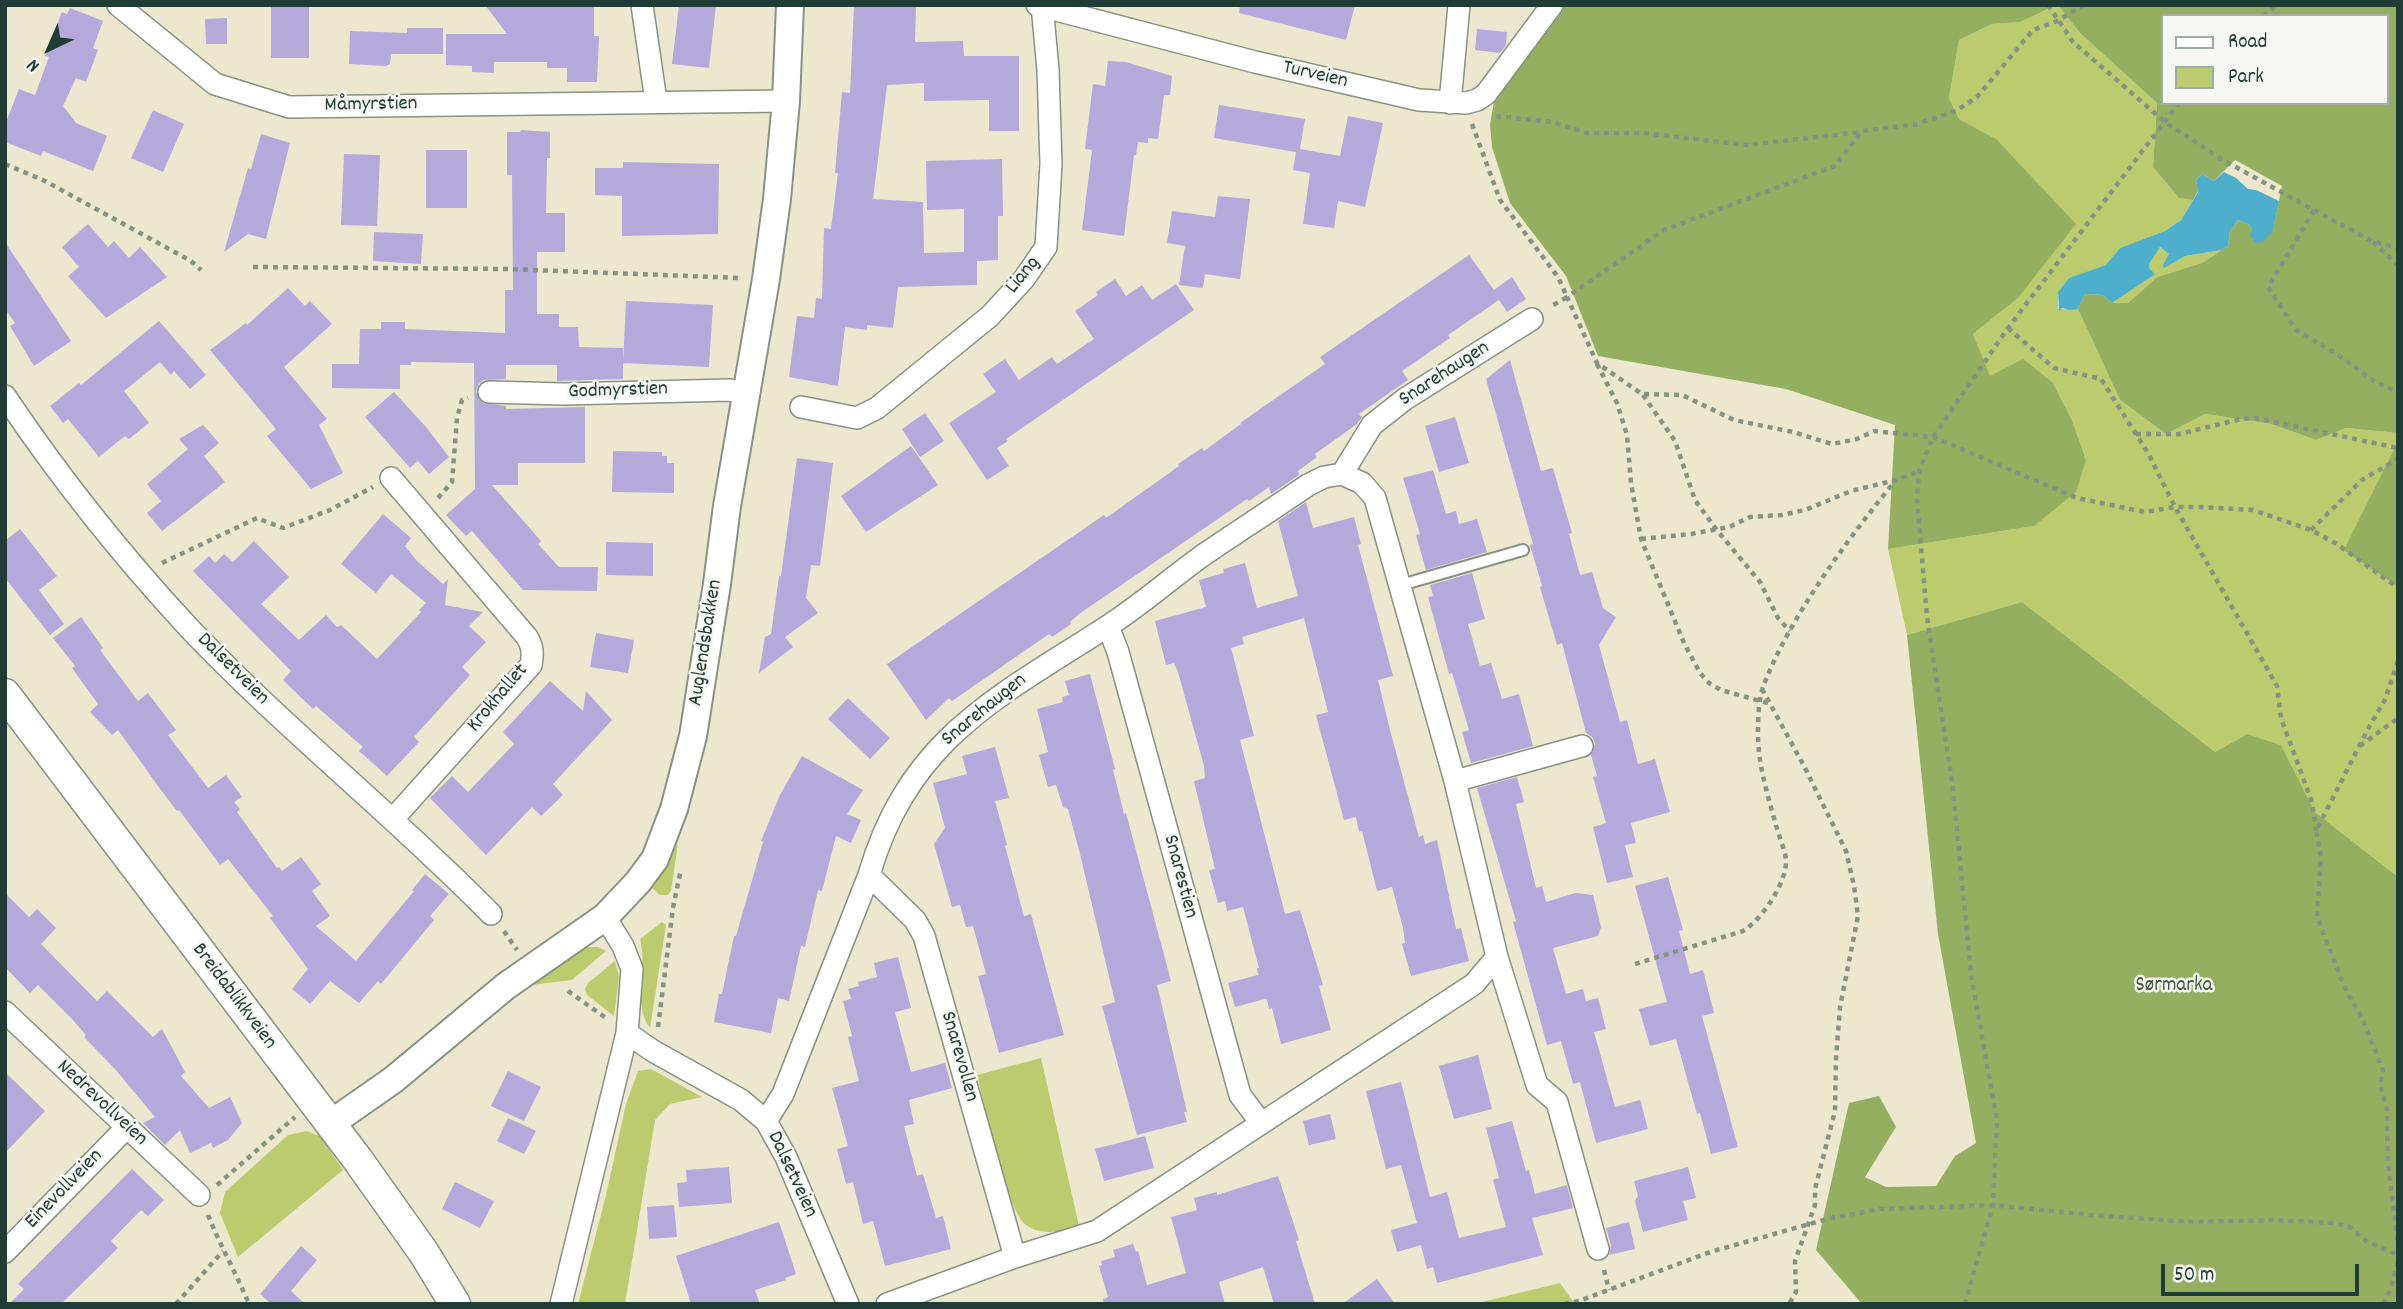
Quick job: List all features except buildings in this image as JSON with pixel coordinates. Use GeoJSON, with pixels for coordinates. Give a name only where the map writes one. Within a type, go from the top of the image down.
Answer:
{"type":"FeatureCollection","features":[{"type":"Feature","properties":{"kind":"main road","name":"Breidablikkveien"},"geometry":{"type":"LineString","coordinates":[[5,694],[330,1124],[424,1253],[455,1304]]}},
{"type":"Feature","properties":{"kind":"street","name":"Måmyrstien"},"geometry":{"type":"LineString","coordinates":[[118,5],[215,84],[289,107],[786,101]]}},
{"type":"Feature","properties":{"kind":"street"},"geometry":{"type":"LineString","coordinates":[[642,5],[656,102]]}},
{"type":"Feature","properties":{"kind":"street","name":"Auglendsbakken"},"geometry":{"type":"LineString","coordinates":[[330,1124],[393,1080],[506,986],[605,917],[638,882],[655,859],[674,809],[693,736],[727,506],[766,279],[786,101],[790,5]]}},
{"type":"Feature","properties":{"kind":"street"},"geometry":{"type":"LineString","coordinates":[[1459,5],[1458,103],[1477,100],[1486,94],[1552,5]]}},
{"type":"Feature","properties":{"kind":"street","name":"Turveien"},"geometry":{"type":"LineString","coordinates":[[1040,6],[1255,62],[1419,100],[1458,103]]}},
{"type":"Feature","properties":{"kind":"street","name":"Liang"},"geometry":{"type":"LineString","coordinates":[[801,407],[857,418],[877,408],[990,316],[1024,279],[1046,247],[1051,164],[1048,70],[1040,6]]}},
{"type":"Feature","properties":{"kind":"street","name":"Snarehaugen"},"geometry":{"type":"LineString","coordinates":[[766,1121],[783,1094],[892,814],[920,768],[942,744],[965,722],[1009,689],[1108,626],[1202,556],[1308,485],[1324,477],[1342,474],[1371,425],[1405,399],[1532,319]]}},
{"type":"Feature","properties":{"kind":"street","name":"Godmyrstien"},"geometry":{"type":"LineString","coordinates":[[489,392],[564,394],[730,390],[746,394]]}},
{"type":"Feature","properties":{"kind":"street","name":"Dalsetveien"},"geometry":{"type":"LineString","coordinates":[[5,396],[76,495],[190,628],[491,914]]}},
{"type":"Feature","properties":{"kind":"street"},"geometry":{"type":"LineString","coordinates":[[1342,474],[1362,483],[1374,498],[1455,781],[1497,957],[1537,1085],[1557,1101],[1598,1249]]}},
{"type":"Feature","properties":{"kind":"street","name":"Krokhallet"},"geometry":{"type":"LineString","coordinates":[[391,478],[527,637],[532,645],[533,655],[531,665],[393,819]]}},
{"type":"Feature","properties":{"kind":"street","name":"Snarestien"},"geometry":{"type":"LineString","coordinates":[[1108,626],[1118,652],[1240,1095],[1261,1122]]}},
{"type":"Feature","properties":{"kind":"street"},"geometry":{"type":"LineString","coordinates":[[1455,781],[1582,746]]}},
{"type":"Feature","properties":{"kind":"street","name":"Snarevollen"},"geometry":{"type":"LineString","coordinates":[[869,875],[915,920],[924,936],[1015,1257]]}},
{"type":"Feature","properties":{"kind":"street"},"geometry":{"type":"LineString","coordinates":[[561,1304],[627,1033],[632,969],[623,946],[605,917]]}},
{"type":"Feature","properties":{"kind":"street"},"geometry":{"type":"LineString","coordinates":[[887,1304],[1015,1257],[1097,1231],[1474,984],[1497,957]]}},
{"type":"Feature","properties":{"kind":"street","name":"Nedrevollveien"},"geometry":{"type":"LineString","coordinates":[[5,1012],[200,1197]]}},
{"type":"Feature","properties":{"kind":"street","name":"Dalsetveien"},"geometry":{"type":"LineString","coordinates":[[627,1033],[653,1051],[741,1100],[766,1121],[786,1157],[848,1304]]}},
{"type":"Feature","properties":{"kind":"street","name":"Einevollveien"},"geometry":{"type":"LineString","coordinates":[[5,1252],[126,1128]]}},
{"type":"Feature","properties":{"kind":"lane"},"geometry":{"type":"LineString","coordinates":[[1401,585],[1523,550]]}},
{"type":"Feature","properties":{"kind":"path"},"geometry":{"type":"LineString","coordinates":[[2048,5],[2073,42],[2165,122],[2221,159],[2314,210],[2372,241],[2398,248]]}},
{"type":"Feature","properties":{"kind":"path"},"geometry":{"type":"LineString","coordinates":[[1458,103],[1490,115],[1552,122],[1587,133],[1644,133],[1746,145],[1917,124],[1956,111],[1976,97],[2033,30],[2057,21],[2084,5]]}},
{"type":"Feature","properties":{"kind":"path"},"geometry":{"type":"LineString","coordinates":[[1458,103],[1471,121],[1500,200],[1558,277],[1617,403],[1627,435],[1631,483],[1641,539],[1684,643],[1700,673],[1709,683],[1721,690],[1771,704]]}},
{"type":"Feature","properties":{"kind":"path"},"geometry":{"type":"LineString","coordinates":[[1965,1304],[1993,1205],[1997,1120],[1971,975],[1953,789],[1927,617],[1917,499],[1919,471],[1933,437],[2008,328],[2178,105]]}},
{"type":"Feature","properties":{"kind":"path"},"geometry":{"type":"LineString","coordinates":[[1532,319],[1664,230],[1835,166],[1862,131]]}},
{"type":"Feature","properties":{"kind":"path"},"geometry":{"type":"LineString","coordinates":[[5,164],[45,181],[191,261],[201,270]]}},
{"type":"Feature","properties":{"kind":"path"},"geometry":{"type":"LineString","coordinates":[[2314,210],[2268,287],[2295,330],[2375,382],[2398,392]]}},
{"type":"Feature","properties":{"kind":"path"},"geometry":{"type":"LineString","coordinates":[[2372,241],[2398,265]]}},
{"type":"Feature","properties":{"kind":"path"},"geometry":{"type":"LineString","coordinates":[[253,267],[519,269],[766,279]]}},
{"type":"Feature","properties":{"kind":"path"},"geometry":{"type":"LineString","coordinates":[[2008,328],[2054,368],[2101,379],[2148,453],[2175,507],[2277,686],[2281,718],[2312,802],[2322,857],[2316,917],[2383,1070],[2380,1084],[2387,1109],[2388,1164],[2398,1243]]}},
{"type":"Feature","properties":{"kind":"path"},"geometry":{"type":"LineString","coordinates":[[1597,363],[1642,394],[1675,441],[1695,500],[1760,582],[1778,618],[1790,631]]}},
{"type":"Feature","properties":{"kind":"path"},"geometry":{"type":"LineString","coordinates":[[422,514],[452,482],[457,418],[462,400],[489,392]]}},
{"type":"Feature","properties":{"kind":"path"},"geometry":{"type":"LineString","coordinates":[[1642,394],[1682,395],[1734,420],[1793,432],[1832,444],[1857,439],[1874,431],[1933,437],[2077,498],[2145,512],[2175,507],[2253,510],[2311,530],[2337,544],[2398,588]]}},
{"type":"Feature","properties":{"kind":"path"},"geometry":{"type":"LineString","coordinates":[[2136,434],[2179,433],[2255,418],[2398,448]]}},
{"type":"Feature","properties":{"kind":"path"},"geometry":{"type":"LineString","coordinates":[[2311,530],[2362,480],[2398,459]]}},
{"type":"Feature","properties":{"kind":"path"},"geometry":{"type":"LineString","coordinates":[[1641,539],[1729,527],[1750,517],[1783,515],[1805,510],[1851,491],[1896,480],[1919,471]]}},
{"type":"Feature","properties":{"kind":"path"},"geometry":{"type":"LineString","coordinates":[[142,573],[257,518],[283,528],[330,510],[391,478]]}},
{"type":"Feature","properties":{"kind":"path"},"geometry":{"type":"LineString","coordinates":[[1635,964],[1743,931],[1755,924],[1779,886],[1786,862],[1761,769],[1758,730],[1762,689],[1790,631],[1823,580],[1896,480]]}},
{"type":"Feature","properties":{"kind":"path"},"geometry":{"type":"LineString","coordinates":[[2316,831],[2385,700],[2398,662]]}},
{"type":"Feature","properties":{"kind":"path"},"geometry":{"type":"LineString","coordinates":[[1762,689],[1846,851],[1858,916],[1840,1007],[1835,1111],[1815,1188],[1815,1205],[1795,1261],[1796,1292],[1789,1304]]}},
{"type":"Feature","properties":{"kind":"path"},"geometry":{"type":"LineString","coordinates":[[2359,747],[2398,718]]}},
{"type":"Feature","properties":{"kind":"path"},"geometry":{"type":"LineString","coordinates":[[653,1051],[681,868]]}},
{"type":"Feature","properties":{"kind":"path"},"geometry":{"type":"LineString","coordinates":[[568,991],[627,1033]]}},
{"type":"Feature","properties":{"kind":"path"},"geometry":{"type":"LineString","coordinates":[[248,1304],[200,1197],[295,1117]]}},
{"type":"Feature","properties":{"kind":"path"},"geometry":{"type":"LineString","coordinates":[[1564,1304],[1579,1301],[1710,1252],[1808,1225],[1880,1209],[1993,1205],[2193,1222],[2274,1220],[2336,1223],[2351,1228],[2366,1241],[2398,1255]]}},
{"type":"Feature","properties":{"kind":"path"},"geometry":{"type":"LineString","coordinates":[[176,1304],[223,1251]]}},
{"type":"Feature","properties":{"kind":"path"},"geometry":{"type":"LineString","coordinates":[[2383,1304],[2391,1288],[2398,1261]]}},
{"type":"Feature","properties":{"kind":"green space"},"geometry":{"type":"Polygon","coordinates":[[[1565,5],[2057,5],[2020,22],[1992,24],[1959,40],[1949,98],[1959,119],[1996,139],[2076,224],[2018,298],[1973,334],[1990,376],[2023,359],[2053,383],[2072,420],[2086,460],[2076,492],[2034,526],[1888,549],[1895,425],[1786,389],[1598,356],[1566,276],[1510,203],[1492,147],[1490,124],[1494,102],[1565,5]]]}},
{"type":"Feature","properties":{"kind":"green space"},"geometry":{"type":"Polygon","coordinates":[[[2058,5],[2080,33],[2157,103],[2153,167],[2179,198],[2193,200],[2181,220],[2165,231],[2120,248],[2107,265],[2069,278],[2058,292],[2058,309],[2078,309],[2120,400],[2166,434],[2204,414],[2271,424],[2316,440],[2346,428],[2398,433],[2398,441],[2345,550],[2398,587],[2398,877],[2315,812],[2281,745],[2247,734],[2215,752],[2022,602],[1907,635],[1888,549],[2034,526],[2086,460],[2072,420],[2053,383],[1990,377],[1973,334],[2018,298],[1996,139],[1959,119],[1949,98],[1959,40],[1992,24],[2020,22],[2058,5]]]}},
{"type":"Feature","properties":{"kind":"green space"},"geometry":{"type":"Polygon","coordinates":[[[2058,5],[2398,5],[2398,433],[2346,428],[2316,440],[2271,424],[2205,414],[2166,434],[2120,400],[2078,309],[2085,294],[2103,295],[2112,303],[2128,303],[2157,277],[2202,263],[2228,246],[2230,231],[2238,220],[2250,225],[2252,231],[2273,230],[2282,186],[2235,160],[2214,181],[2202,174],[2196,180],[2198,191],[2193,200],[2179,198],[2153,167],[2157,103],[2080,33],[2058,5]]]}},
{"type":"Feature","properties":{"kind":"green space"},"geometry":{"type":"Polygon","coordinates":[[[2160,247],[2169,254],[2165,267],[2185,256],[2222,250],[2202,263],[2157,277],[2128,303],[2112,303],[2154,274],[2149,264],[2160,247]]]}},
{"type":"Feature","properties":{"kind":"green space"},"geometry":{"type":"Polygon","coordinates":[[[2398,441],[2398,587],[2344,550],[2398,441]]]}},
{"type":"Feature","properties":{"kind":"green space","name":"Sørmarka"},"geometry":{"type":"Polygon","coordinates":[[[2022,602],[2215,752],[2247,734],[2281,745],[2315,812],[2398,877],[2398,1304],[1862,1304],[1816,1250],[1849,1103],[1879,1096],[1896,1127],[1865,1177],[1886,1187],[1936,1186],[1955,1156],[1976,1143],[1938,934],[1907,635],[2022,602]]]}},
{"type":"Feature","properties":{"kind":"green space"},"geometry":{"type":"Polygon","coordinates":[[[678,843],[671,891],[668,895],[660,895],[652,888],[678,843]]]}},
{"type":"Feature","properties":{"kind":"green space"},"geometry":{"type":"Polygon","coordinates":[[[662,922],[666,925],[650,1028],[642,1008],[640,939],[662,922]]]}},
{"type":"Feature","properties":{"kind":"green space"},"geometry":{"type":"Polygon","coordinates":[[[598,947],[606,951],[572,980],[531,985],[579,950],[598,947]]]}},
{"type":"Feature","properties":{"kind":"green space"},"geometry":{"type":"Polygon","coordinates":[[[615,961],[619,977],[614,1016],[587,995],[585,989],[588,983],[615,961]]]}},
{"type":"Feature","properties":{"kind":"green space"},"geometry":{"type":"Polygon","coordinates":[[[1041,1058],[1079,1226],[1052,1232],[1038,1231],[1026,1225],[1019,1216],[1004,1179],[977,1075],[1041,1058]]]}},
{"type":"Feature","properties":{"kind":"green space"},"geometry":{"type":"Polygon","coordinates":[[[651,1069],[702,1097],[670,1104],[655,1120],[625,1304],[578,1304],[626,1104],[638,1071],[651,1069]]]}},
{"type":"Feature","properties":{"kind":"green space"},"geometry":{"type":"Polygon","coordinates":[[[306,1131],[320,1136],[343,1170],[238,1257],[220,1213],[225,1192],[288,1135],[306,1131]]]}},
{"type":"Feature","properties":{"kind":"green space"},"geometry":{"type":"Polygon","coordinates":[[[1560,1283],[1575,1304],[1474,1304],[1560,1283]]]}},
{"type":"Feature","properties":{"kind":"water"},"geometry":{"type":"Polygon","coordinates":[[[2224,172],[2248,189],[2279,201],[2273,231],[2263,242],[2255,243],[2250,235],[2250,225],[2238,220],[2230,231],[2228,246],[2222,250],[2185,256],[2164,268],[2169,254],[2160,247],[2149,264],[2155,274],[2112,303],[2103,295],[2085,294],[2078,309],[2062,308],[2059,311],[2058,292],[2069,278],[2106,265],[2120,248],[2165,231],[2181,220],[2198,192],[2196,180],[2202,174],[2214,181],[2224,172]]]}}]}
